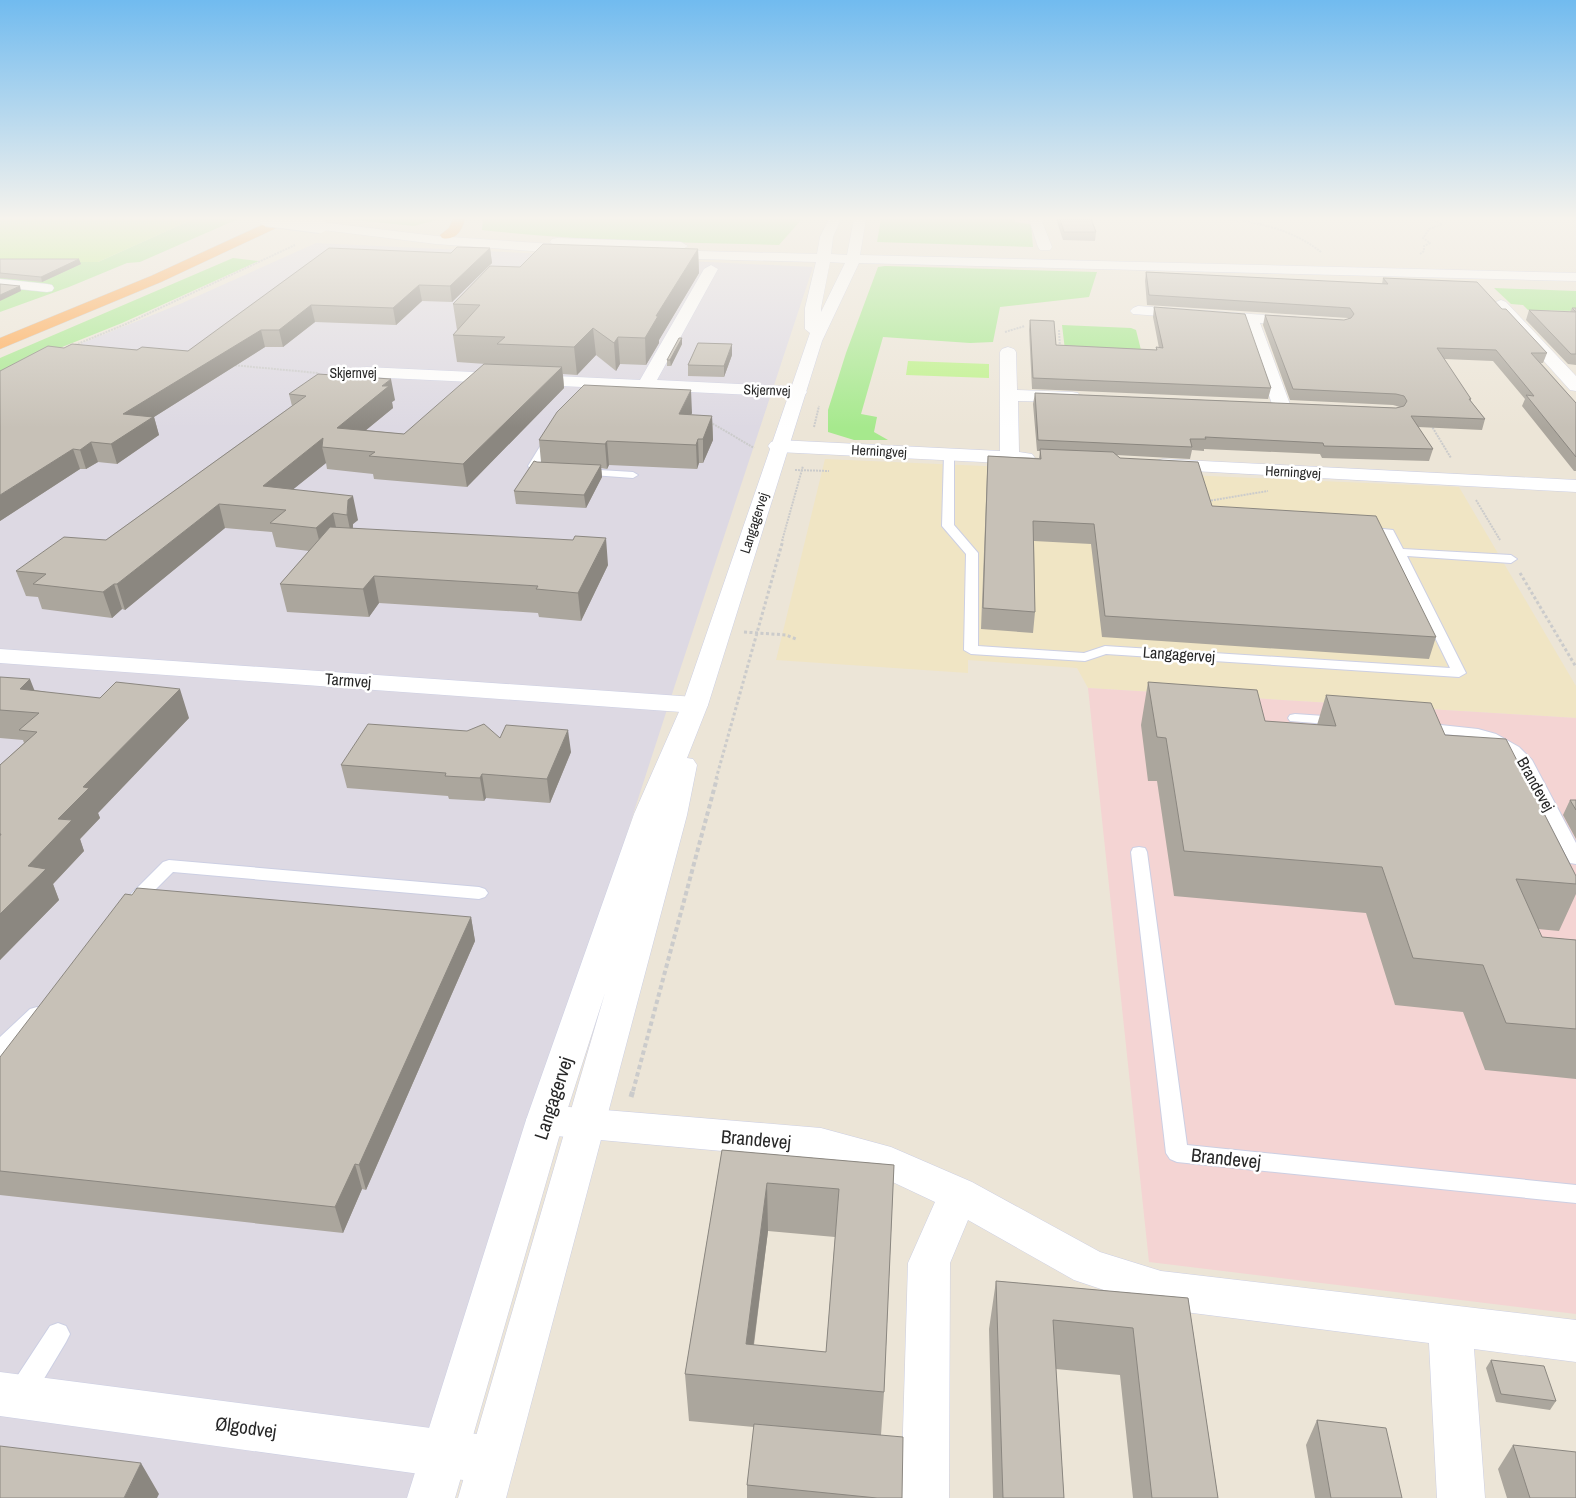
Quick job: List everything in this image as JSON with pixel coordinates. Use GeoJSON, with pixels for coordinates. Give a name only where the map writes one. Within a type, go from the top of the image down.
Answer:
{"type":"FeatureCollection","features":[{"type":"Feature","properties":{"kind":"highway"},"geometry":{"type":"LineString","coordinates":[[9,325],[95,289]]}},
{"type":"Feature","properties":{"kind":"highway"},"geometry":{"type":"LineString","coordinates":[[0,344],[131,289]]}},
{"type":"Feature","properties":{"kind":"street"},"geometry":{"type":"LineString","coordinates":[[646,385],[700,289]]}},
{"type":"Feature","properties":{"kind":"street","name":"Langagervej"},"geometry":{"type":"LineString","coordinates":[[814,341],[813,308],[822,289]]}},
{"type":"Feature","properties":{"kind":"street","name":"Langagervej"},"geometry":{"type":"LineString","coordinates":[[431,1498],[545,1120],[649,814],[695,705],[814,341],[839,289]]}},
{"type":"Feature","properties":{"kind":"street"},"geometry":{"type":"LineString","coordinates":[[1501,304],[1576,386]]}},
{"type":"Feature","properties":{"kind":"street"},"geometry":{"type":"LineString","coordinates":[[1138,311],[1317,321]]}},
{"type":"Feature","properties":{"kind":"street"},"geometry":{"type":"LineString","coordinates":[[1250,318],[1261,345],[1265,364],[1291,407],[1263,406]]}},
{"type":"Feature","properties":{"kind":"street"},"geometry":{"type":"LineString","coordinates":[[1008,352],[1010,458]]}},
{"type":"Feature","properties":{"kind":"street","name":"Skjernvej"},"geometry":{"type":"LineString","coordinates":[[340,375],[366,372],[596,389],[646,385],[798,392]]}},
{"type":"Feature","properties":{"kind":"street"},"geometry":{"type":"LineString","coordinates":[[1009,395],[1086,398]]}},
{"type":"Feature","properties":{"kind":"street","name":"Herningvej"},"geometry":{"type":"LineString","coordinates":[[777,451],[807,448],[1046,459]]}},
{"type":"Feature","properties":{"kind":"street","name":"Herningvej"},"geometry":{"type":"LineString","coordinates":[[1148,469],[1198,467],[1576,486]]}},
{"type":"Feature","properties":{"kind":"street","name":"Tarmvej"},"geometry":{"type":"LineString","coordinates":[[0,656],[695,705]]}},
{"type":"Feature","properties":{"kind":"street","name":"Langagervej"},"geometry":{"type":"LineString","coordinates":[[487,1479],[605,1125],[695,705]]}},
{"type":"Feature","properties":{"kind":"street","name":"Brandevej"},"geometry":{"type":"LineString","coordinates":[[545,1120],[821,1144],[891,1163],[958,1194],[1089,1267],[1161,1290],[1576,1342]]}},
{"type":"Feature","properties":{"kind":"street"},"geometry":{"type":"LineString","coordinates":[[925,1498],[929,1264],[958,1194]]}},
{"type":"Feature","properties":{"kind":"street"},"geometry":{"type":"LineString","coordinates":[[1450,1325],[1461,1498]]}},
{"type":"Feature","properties":{"kind":"street","name":"Ølgodvej"},"geometry":{"type":"LineString","coordinates":[[9,1396],[444,1454],[487,1479]]}},
{"type":"Feature","properties":{"kind":"lane"},"geometry":{"type":"LineString","coordinates":[[556,431],[550,437],[533,466],[540,470],[633,475]]}},
{"type":"Feature","properties":{"kind":"lane","name":"Langagervej"},"geometry":{"type":"LineString","coordinates":[[949,454],[948,526],[972,553],[971,650],[1085,657],[1105,650],[1459,673],[1389,532],[1350,529]]}},
{"type":"Feature","properties":{"kind":"lane"},"geometry":{"type":"LineString","coordinates":[[1399,552],[1511,559]]}},
{"type":"Feature","properties":{"kind":"lane"},"geometry":{"type":"LineString","coordinates":[[1295,718],[1355,722]]}},
{"type":"Feature","properties":{"kind":"lane","name":"Brandevej"},"geometry":{"type":"LineString","coordinates":[[1405,726],[1473,730],[1497,739],[1515,749],[1524,760],[1576,859]]}},
{"type":"Feature","properties":{"kind":"lane","name":"Brandevej"},"geometry":{"type":"LineString","coordinates":[[1140,852],[1177,1153],[1576,1194]]}},
{"type":"Feature","properties":{"kind":"lane"},"geometry":{"type":"LineString","coordinates":[[118,920],[130,904],[169,866],[479,893]]}},
{"type":"Feature","properties":{"kind":"lane"},"geometry":{"type":"LineString","coordinates":[[0,1049],[49,1003]]}},
{"type":"Feature","properties":{"kind":"lane"},"geometry":{"type":"LineString","coordinates":[[9,1396],[58,1334]]}},
{"type":"Feature","properties":{"kind":"path"},"geometry":{"type":"LineString","coordinates":[[71,346],[126,324],[203,289]]}},
{"type":"Feature","properties":{"kind":"path"},"geometry":{"type":"LineString","coordinates":[[1059,330],[1061,355]]}},
{"type":"Feature","properties":{"kind":"path","name":"Skjernvej"},"geometry":{"type":"LineString","coordinates":[[230,365],[340,375]]}},
{"type":"Feature","properties":{"kind":"path"},"geometry":{"type":"LineString","coordinates":[[605,1125],[682,904],[822,397]]}},
{"type":"Feature","properties":{"kind":"path"},"geometry":{"type":"LineString","coordinates":[[710,422],[760,452],[777,451]]}},
{"type":"Feature","properties":{"kind":"path"},"geometry":{"type":"LineString","coordinates":[[739,632],[786,635],[796,638]]}},
{"type":"Feature","properties":{"kind":"shaded area"},"geometry":{"type":"Polygon","coordinates":[[[214,289],[806,289],[674,688],[423,1462],[413,1498],[0,1498],[0,376],[214,289]]]}},
{"type":"Feature","properties":{"kind":"shaded area"},"geometry":{"type":"Polygon","coordinates":[[[825,459],[1459,487],[1576,686],[1576,718],[1088,688],[1077,668],[968,660],[968,673],[776,660],[825,459]]]}},
{"type":"Feature","properties":{"kind":"shaded area"},"geometry":{"type":"Polygon","coordinates":[[[1088,688],[1576,718],[1576,1314],[1149,1262],[1088,688]]]}},
{"type":"Feature","properties":{"kind":"green space"},"geometry":{"type":"Polygon","coordinates":[[[0,289],[64,289],[0,312],[0,289]]]}},
{"type":"Feature","properties":{"kind":"green space"},"geometry":{"type":"Polygon","coordinates":[[[161,289],[197,289],[122,323],[0,372],[0,358],[161,289]]]}},
{"type":"Feature","properties":{"kind":"green space"},"geometry":{"type":"Polygon","coordinates":[[[870,289],[1092,289],[1089,297],[1000,307],[993,342],[970,343],[883,337],[861,414],[877,417],[874,432],[888,440],[854,440],[828,432],[828,410],[846,353],[870,289]]]}},
{"type":"Feature","properties":{"kind":"green space"},"geometry":{"type":"Polygon","coordinates":[[[1495,289],[1576,291],[1576,311],[1528,310],[1523,305],[1511,304],[1495,289]]]}},
{"type":"Feature","properties":{"kind":"green space"},"geometry":{"type":"Polygon","coordinates":[[[1062,325],[1131,328],[1136,330],[1141,350],[1065,350],[1062,325]]]}},
{"type":"Feature","properties":{"kind":"green space"},"geometry":{"type":"Polygon","coordinates":[[[908,361],[989,364],[989,378],[906,375],[908,361]]]}},
{"type":"Feature","properties":{"kind":"building"},"geometry":{"type":"Polygon","coordinates":[[[0,289],[14,289],[0,295],[0,289]]]}},
{"type":"Feature","properties":{"kind":"building"},"geometry":{"type":"Polygon","coordinates":[[[273,289],[415,289],[393,308],[311,305],[279,330],[261,330],[123,414],[153,417],[111,444],[91,442],[80,450],[73,449],[0,495],[0,371],[48,346],[64,348],[72,344],[137,350],[142,347],[188,351],[273,289]]]}},
{"type":"Feature","properties":{"kind":"building"},"geometry":{"type":"Polygon","coordinates":[[[468,289],[673,289],[645,338],[618,337],[614,343],[593,328],[574,347],[497,344],[505,337],[453,335],[480,305],[453,304],[468,289]]]}},
{"type":"Feature","properties":{"kind":"building"},"geometry":{"type":"Polygon","coordinates":[[[1148,289],[1483,289],[1502,309],[1506,309],[1547,353],[1531,353],[1576,403],[1576,457],[1526,395],[1534,396],[1496,350],[1437,348],[1471,399],[1469,399],[1485,419],[1411,416],[1433,449],[1324,446],[1323,443],[1205,437],[1206,439],[1190,439],[1192,447],[1038,440],[1035,393],[1396,408],[1404,406],[1407,401],[1404,396],[1396,394],[1293,389],[1265,315],[1344,320],[1351,318],[1354,314],[1350,308],[1149,295],[1148,289]]]}},
{"type":"Feature","properties":{"kind":"building"},"geometry":{"type":"Polygon","coordinates":[[[1154,307],[1245,314],[1271,388],[1033,378],[1030,320],[1054,321],[1056,345],[1157,350],[1156,347],[1163,348],[1154,307]]]}},
{"type":"Feature","properties":{"kind":"building"},"geometry":{"type":"Polygon","coordinates":[[[1529,310],[1576,312],[1576,354],[1571,354],[1529,310]]]}},
{"type":"Feature","properties":{"kind":"building"},"geometry":{"type":"Polygon","coordinates":[[[679,338],[682,338],[670,360],[667,360],[679,338]]]}},
{"type":"Feature","properties":{"kind":"building"},"geometry":{"type":"Polygon","coordinates":[[[698,343],[732,344],[724,366],[688,365],[698,343]]]}},
{"type":"Feature","properties":{"kind":"building"},"geometry":{"type":"Polygon","coordinates":[[[484,364],[562,367],[463,464],[369,456],[375,452],[322,447],[323,438],[263,486],[353,496],[348,500],[347,515],[333,513],[316,528],[270,523],[286,510],[219,504],[117,584],[103,592],[33,584],[46,574],[16,571],[64,537],[106,540],[306,396],[289,394],[318,374],[391,379],[382,386],[389,386],[337,428],[404,434],[484,364]]]}},
{"type":"Feature","properties":{"kind":"building"},"geometry":{"type":"Polygon","coordinates":[[[584,385],[691,390],[679,414],[712,416],[703,439],[698,439],[696,445],[607,441],[605,444],[539,440],[557,412],[584,385]]]}},
{"type":"Feature","properties":{"kind":"building"},"geometry":{"type":"Polygon","coordinates":[[[1040,449],[1113,452],[1120,458],[1198,462],[1212,506],[1376,516],[1436,637],[1105,616],[1094,524],[1033,521],[1035,612],[983,608],[988,456],[1041,459],[1040,449]]]}},
{"type":"Feature","properties":{"kind":"building"},"geometry":{"type":"Polygon","coordinates":[[[534,461],[601,465],[584,495],[514,491],[534,461]]]}},
{"type":"Feature","properties":{"kind":"building"},"geometry":{"type":"Polygon","coordinates":[[[330,527],[573,540],[575,536],[606,538],[578,593],[536,589],[538,586],[374,576],[363,589],[280,584],[330,527]]]}},
{"type":"Feature","properties":{"kind":"building"},"geometry":{"type":"Polygon","coordinates":[[[0,677],[30,679],[20,689],[100,698],[116,682],[180,689],[83,787],[89,788],[58,819],[72,820],[28,866],[46,869],[0,914],[0,765],[37,732],[19,730],[39,713],[0,710],[0,677]]]}},
{"type":"Feature","properties":{"kind":"building"},"geometry":{"type":"Polygon","coordinates":[[[1148,682],[1257,690],[1265,721],[1336,726],[1326,695],[1431,703],[1445,735],[1506,739],[1576,876],[1576,884],[1516,879],[1542,937],[1576,940],[1576,1029],[1506,1023],[1483,965],[1413,958],[1382,867],[1184,851],[1166,738],[1157,737],[1148,682]]]}},
{"type":"Feature","properties":{"kind":"building"},"geometry":{"type":"Polygon","coordinates":[[[368,724],[467,731],[484,724],[500,738],[506,725],[568,730],[547,779],[482,774],[480,778],[445,776],[446,773],[341,765],[368,724]]]}},
{"type":"Feature","properties":{"kind":"building"},"geometry":{"type":"Polygon","coordinates":[[[1570,800],[1576,800],[1576,810],[1570,800]]]}},
{"type":"Feature","properties":{"kind":"building"},"geometry":{"type":"Polygon","coordinates":[[[137,888],[471,917],[359,1165],[355,1164],[335,1207],[0,1171],[0,1057],[125,894],[132,895],[137,888]]]}},
{"type":"Feature","properties":{"kind":"building"},"geometry":{"type":"Polygon","coordinates":[[[722,1150],[894,1165],[884,1392],[685,1374],[722,1150]],[[767,1183],[746,1344],[826,1352],[839,1189],[767,1183]]]}},
{"type":"Feature","properties":{"kind":"building"},"geometry":{"type":"Polygon","coordinates":[[[996,1281],[1188,1298],[1218,1498],[1152,1498],[1133,1328],[1053,1320],[1064,1498],[1003,1498],[996,1281]]]}},
{"type":"Feature","properties":{"kind":"building"},"geometry":{"type":"Polygon","coordinates":[[[1491,1360],[1544,1366],[1556,1401],[1501,1394],[1491,1360]]]}},
{"type":"Feature","properties":{"kind":"building"},"geometry":{"type":"Polygon","coordinates":[[[1317,1420],[1386,1428],[1402,1498],[1331,1498],[1317,1420]]]}},
{"type":"Feature","properties":{"kind":"building"},"geometry":{"type":"Polygon","coordinates":[[[754,1424],[903,1437],[902,1498],[877,1498],[747,1485],[754,1424]]]}},
{"type":"Feature","properties":{"kind":"building"},"geometry":{"type":"Polygon","coordinates":[[[1513,1445],[1576,1452],[1576,1498],[1530,1498],[1513,1445]]]}},
{"type":"Feature","properties":{"kind":"building"},"geometry":{"type":"Polygon","coordinates":[[[0,1446],[141,1463],[124,1498],[0,1498],[0,1446]]]}}]}
